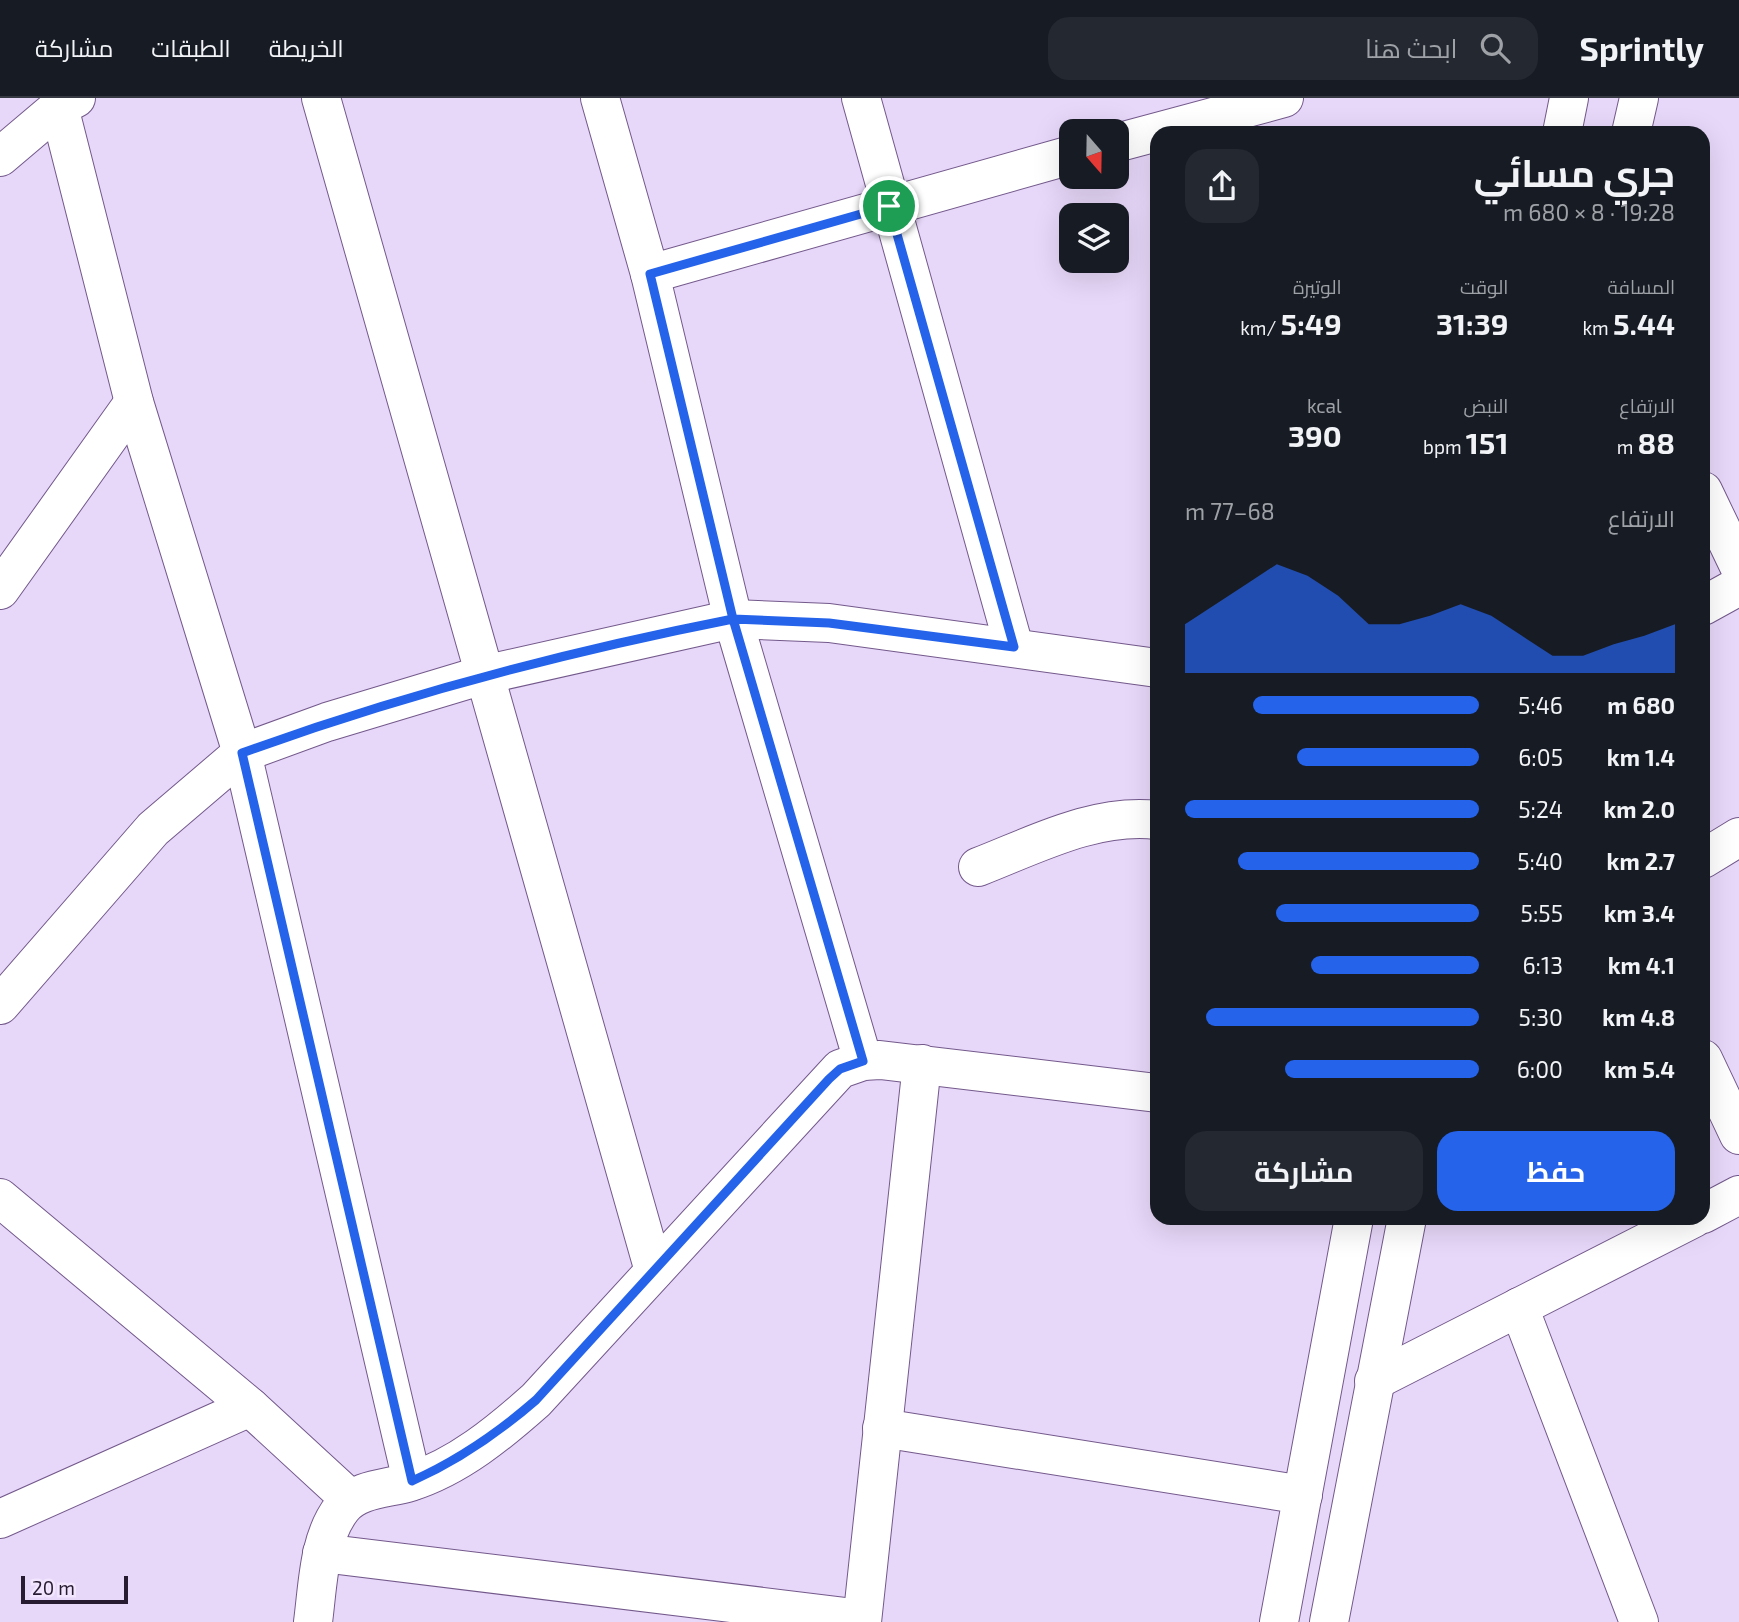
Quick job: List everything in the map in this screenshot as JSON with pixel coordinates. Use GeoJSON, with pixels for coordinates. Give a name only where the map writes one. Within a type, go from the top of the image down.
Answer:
{"type":"FeatureCollection","features":[{"type":"Feature","properties":{"kind":"street"},"geometry":{"type":"LineString","coordinates":[[321,98],[654,1270]]}},
{"type":"Feature","properties":{"kind":"street"},"geometry":{"type":"LineString","coordinates":[[600,98],[650,274],[733,619],[863,1061]]}},
{"type":"Feature","properties":{"kind":"street"},"geometry":{"type":"LineString","coordinates":[[861,98],[1014,647]]}},
{"type":"Feature","properties":{"kind":"street"},"geometry":{"type":"LineString","coordinates":[[1165,120],[1284,98]]}},
{"type":"Feature","properties":{"kind":"street"},"geometry":{"type":"LineString","coordinates":[[1563,126],[1569,98]]}},
{"type":"Feature","properties":{"kind":"street"},"geometry":{"type":"LineString","coordinates":[[1633,126],[1639,98]]}},
{"type":"Feature","properties":{"kind":"street"},"geometry":{"type":"LineString","coordinates":[[0,158],[68,103],[134,402],[242,753],[412,1481]]}},
{"type":"Feature","properties":{"kind":"street"},"geometry":{"type":"LineString","coordinates":[[1129,137],[1150,127]]}},
{"type":"Feature","properties":{"kind":"street"},"geometry":{"type":"LineString","coordinates":[[650,274],[1059,158]]}},
{"type":"Feature","properties":{"kind":"street"},"geometry":{"type":"LineString","coordinates":[[0,590],[134,402]]}},
{"type":"Feature","properties":{"kind":"street"},"geometry":{"type":"LineString","coordinates":[[1710,506],[1739,566]]}},
{"type":"Feature","properties":{"kind":"street"},"geometry":{"type":"LineString","coordinates":[[1710,603],[1739,586]]}},
{"type":"Feature","properties":{"kind":"street"},"geometry":{"type":"LineString","coordinates":[[0,1005],[17,961],[153,829],[242,753],[327,722],[483,675],[733,619],[829,623],[1150,667]]}},
{"type":"Feature","properties":{"kind":"street"},"geometry":{"type":"LineString","coordinates":[[978,867],[1085,826],[1115,820],[1150,820]]}},
{"type":"Feature","properties":{"kind":"street"},"geometry":{"type":"LineString","coordinates":[[1710,855],[1739,837]]}},
{"type":"Feature","properties":{"kind":"street"},"geometry":{"type":"LineString","coordinates":[[313,1622],[322,1553],[331,1524],[350,1499],[366,1492],[412,1481],[466,1454],[527,1408],[840,1069],[863,1061],[922,1065],[1150,1092]]}},
{"type":"Feature","properties":{"kind":"street"},"geometry":{"type":"LineString","coordinates":[[322,1553],[862,1621],[922,1065]]}},
{"type":"Feature","properties":{"kind":"street"},"geometry":{"type":"LineString","coordinates":[[1710,1074],[1739,1135]]}},
{"type":"Feature","properties":{"kind":"street"},"geometry":{"type":"LineString","coordinates":[[1710,1210],[1739,1195]]}},
{"type":"Feature","properties":{"kind":"street"},"geometry":{"type":"LineString","coordinates":[[0,1198],[250,1407],[350,1499]]}},
{"type":"Feature","properties":{"kind":"street"},"geometry":{"type":"LineString","coordinates":[[1279,1622],[1353,1225]]}},
{"type":"Feature","properties":{"kind":"street"},"geometry":{"type":"LineString","coordinates":[[1329,1622],[1406,1225]]}},
{"type":"Feature","properties":{"kind":"street"},"geometry":{"type":"LineString","coordinates":[[1374,1381],[1680,1225]]}},
{"type":"Feature","properties":{"kind":"street"},"geometry":{"type":"LineString","coordinates":[[1519,1307],[1639,1622]]}},
{"type":"Feature","properties":{"kind":"street"},"geometry":{"type":"LineString","coordinates":[[0,1519],[250,1407]]}},
{"type":"Feature","properties":{"kind":"street"},"geometry":{"type":"LineString","coordinates":[[883,1427],[1303,1496]]}},
{"type":"Feature","properties":{"kind":"route"},"geometry":{"type":"LineString","coordinates":[[889,206],[650,274],[733,619],[483,675],[327,722],[242,753],[412,1481],[438,1470],[500,1432],[536,1400],[829,1079],[840,1069],[863,1061],[733,619],[829,623],[1014,647],[889,206]]}}]}
